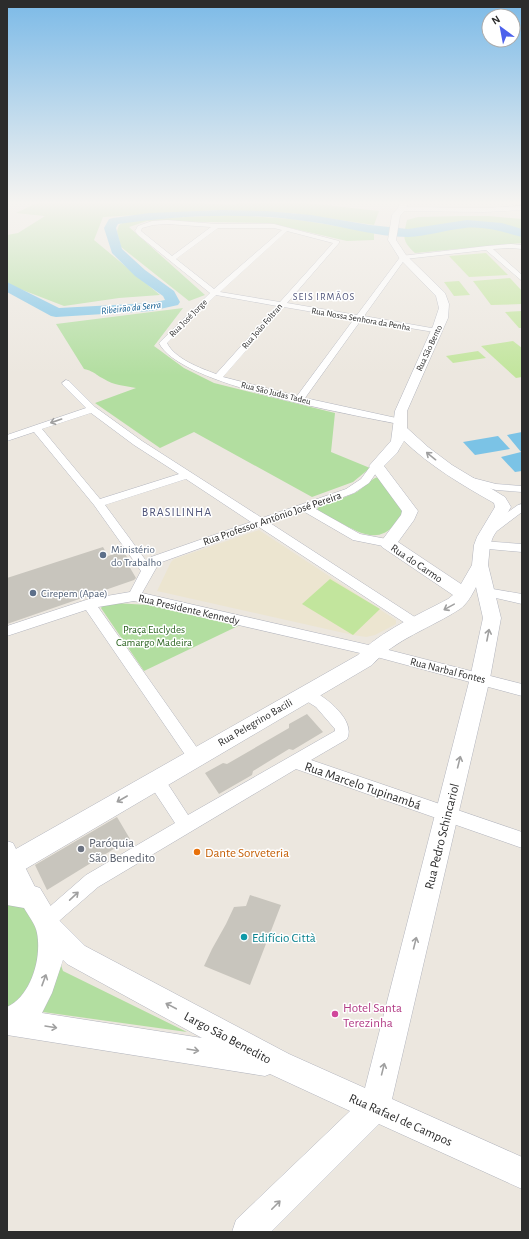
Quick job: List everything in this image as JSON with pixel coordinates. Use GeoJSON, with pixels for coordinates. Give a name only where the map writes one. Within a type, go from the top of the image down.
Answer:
{"type":"FeatureCollection","features":[{"type":"Feature","properties":{"kind":"street"},"geometry":{"type":"LineString","coordinates":[[173,260],[214,293]]}},
{"type":"Feature","properties":{"kind":"street","name":"Rua José Jorge"},"geometry":{"type":"LineString","coordinates":[[163,343],[214,293],[251,260]]}},
{"type":"Feature","properties":{"kind":"street","name":"Rua João Foltran"},"geometry":{"type":"LineString","coordinates":[[217,378],[321,260]]}},
{"type":"Feature","properties":{"kind":"street"},"geometry":{"type":"LineString","coordinates":[[300,399],[401,260]]}},
{"type":"Feature","properties":{"kind":"street","name":"Rua São Bento"},"geometry":{"type":"LineString","coordinates":[[400,425],[408,393],[437,332],[442,319],[445,302],[441,295],[406,260]]}},
{"type":"Feature","properties":{"kind":"street"},"geometry":{"type":"LineString","coordinates":[[500,260],[522,279]]}},
{"type":"Feature","properties":{"kind":"street","name":"Rua Nossa Senhora da Penha"},"geometry":{"type":"LineString","coordinates":[[214,293],[437,332]]}},
{"type":"Feature","properties":{"kind":"street","name":"Rua São Judas Tadeu"},"geometry":{"type":"LineString","coordinates":[[163,343],[165,349],[187,364],[217,378],[400,425]]}},
{"type":"Feature","properties":{"kind":"street"},"geometry":{"type":"LineString","coordinates":[[66,383],[92,409],[138,443],[416,624]]}},
{"type":"Feature","properties":{"kind":"street"},"geometry":{"type":"LineString","coordinates":[[7,438],[92,409]]}},
{"type":"Feature","properties":{"kind":"street"},"geometry":{"type":"LineString","coordinates":[[400,425],[412,442],[449,471],[462,478],[482,485],[522,489]]}},
{"type":"Feature","properties":{"kind":"street","name":"Rua Professor Antônio José Pereira"},"geometry":{"type":"LineString","coordinates":[[134,596],[147,571],[155,560],[358,487],[398,443],[400,425]]}},
{"type":"Feature","properties":{"kind":"street"},"geometry":{"type":"LineString","coordinates":[[36,428],[98,503],[147,571]]}},
{"type":"Feature","properties":{"kind":"street"},"geometry":{"type":"LineString","coordinates":[[376,466],[410,511],[388,543]]}},
{"type":"Feature","properties":{"kind":"street"},"geometry":{"type":"LineString","coordinates":[[98,503],[187,475]]}},
{"type":"Feature","properties":{"kind":"street","name":"Rua Pelegrino Bacili"},"geometry":{"type":"LineString","coordinates":[[9,862],[156,780],[305,693],[365,660],[373,651],[416,624],[454,604],[464,594],[503,507],[500,500],[462,478]]}},
{"type":"Feature","properties":{"kind":"street"},"geometry":{"type":"LineString","coordinates":[[484,547],[522,506]]}},
{"type":"Feature","properties":{"kind":"street","name":"Rua do Carmo"},"geometry":{"type":"LineString","coordinates":[[304,507],[357,537],[388,543],[464,594]]}},
{"type":"Feature","properties":{"kind":"street"},"geometry":{"type":"LineString","coordinates":[[484,547],[522,548]]}},
{"type":"Feature","properties":{"kind":"street","name":"Rua Pedro Schincariol"},"geometry":{"type":"LineString","coordinates":[[375,1107],[480,678],[492,618],[487,592],[484,547]]}},
{"type":"Feature","properties":{"kind":"street"},"geometry":{"type":"LineString","coordinates":[[487,592],[522,599]]}},
{"type":"Feature","properties":{"kind":"street","name":"Rua Presidente Kennedy"},"geometry":{"type":"LineString","coordinates":[[7,632],[89,604],[114,598],[134,596],[373,651]]}},
{"type":"Feature","properties":{"kind":"street"},"geometry":{"type":"LineString","coordinates":[[89,604],[194,758]]}},
{"type":"Feature","properties":{"kind":"street","name":"Rua Narbal Fontes"},"geometry":{"type":"LineString","coordinates":[[373,651],[522,690]]}},
{"type":"Feature","properties":{"kind":"street"},"geometry":{"type":"LineString","coordinates":[[10,1021],[31,1006],[39,993],[51,955],[47,926],[92,881],[339,736],[343,730],[342,727],[318,700],[305,693]]}},
{"type":"Feature","properties":{"kind":"street","name":"Rua Marcelo Tupinambá"},"geometry":{"type":"LineString","coordinates":[[295,762],[522,840]]}},
{"type":"Feature","properties":{"kind":"street"},"geometry":{"type":"LineString","coordinates":[[156,780],[186,826]]}},
{"type":"Feature","properties":{"kind":"street","name":"Largo São Benedito"},"geometry":{"type":"LineString","coordinates":[[9,862],[19,895],[76,955],[279,1064]]}},
{"type":"Feature","properties":{"kind":"street","name":"Largo São Benedito"},"geometry":{"type":"LineString","coordinates":[[10,1021],[279,1064]]}},
{"type":"Feature","properties":{"kind":"street","name":"Rua Rafael de Campos"},"geometry":{"type":"LineString","coordinates":[[279,1064],[522,1173]]}},
{"type":"Feature","properties":{"kind":"street"},"geometry":{"type":"LineString","coordinates":[[248,1232],[375,1107]]}},
{"type":"Feature","properties":{"kind":"shaded area"},"geometry":{"type":"Polygon","coordinates":[[[259,530],[396,620],[396,624],[375,635],[366,637],[157,591],[171,562],[174,559],[259,530]]]}},
{"type":"Feature","properties":{"kind":"green space"},"geometry":{"type":"Polygon","coordinates":[[[7,260],[118,260],[160,295],[119,298],[64,306],[7,284],[7,260]]]}},
{"type":"Feature","properties":{"kind":"green space"},"geometry":{"type":"Polygon","coordinates":[[[137,260],[166,260],[205,295],[189,301],[137,260]]]}},
{"type":"Feature","properties":{"kind":"green space"},"geometry":{"type":"Polygon","coordinates":[[[453,260],[493,260],[508,275],[469,277],[453,260]]]}},
{"type":"Feature","properties":{"kind":"green space"},"geometry":{"type":"Polygon","coordinates":[[[510,278],[522,291],[522,304],[491,305],[473,281],[510,278]]]}},
{"type":"Feature","properties":{"kind":"green space"},"geometry":{"type":"Polygon","coordinates":[[[459,281],[470,295],[454,296],[444,282],[459,281]]]}},
{"type":"Feature","properties":{"kind":"green space"},"geometry":{"type":"Polygon","coordinates":[[[183,308],[154,346],[184,368],[214,383],[335,413],[331,452],[370,468],[353,482],[312,497],[194,432],[160,448],[95,403],[136,388],[111,383],[93,372],[84,369],[56,324],[183,308]]]}},
{"type":"Feature","properties":{"kind":"green space"},"geometry":{"type":"Polygon","coordinates":[[[522,311],[522,328],[519,328],[505,312],[522,311]]]}},
{"type":"Feature","properties":{"kind":"green space"},"geometry":{"type":"Polygon","coordinates":[[[513,341],[522,348],[522,377],[516,378],[481,346],[513,341]]]}},
{"type":"Feature","properties":{"kind":"green space"},"geometry":{"type":"Polygon","coordinates":[[[478,351],[486,358],[453,363],[446,356],[478,351]]]}},
{"type":"Feature","properties":{"kind":"green space"},"geometry":{"type":"Polygon","coordinates":[[[378,477],[403,511],[396,522],[382,534],[368,535],[361,533],[324,515],[317,509],[320,506],[355,493],[378,477]]]}},
{"type":"Feature","properties":{"kind":"green space"},"geometry":{"type":"Polygon","coordinates":[[[330,579],[380,609],[353,635],[302,604],[330,579]]]}},
{"type":"Feature","properties":{"kind":"green space","name":"Praça Euclydes Camargo Madeira"},"geometry":{"type":"Polygon","coordinates":[[[115,603],[148,605],[238,626],[144,671],[101,608],[103,605],[115,603]]]}},
{"type":"Feature","properties":{"kind":"green space"},"geometry":{"type":"Polygon","coordinates":[[[7,905],[23,906],[57,953],[63,971],[187,1032],[7,1007],[7,905]]]}},
{"type":"Feature","properties":{"kind":"water"},"geometry":{"type":"Polygon","coordinates":[[[522,432],[522,471],[515,472],[501,457],[521,452],[507,435],[522,432]]]}},
{"type":"Feature","properties":{"kind":"water"},"geometry":{"type":"Polygon","coordinates":[[[498,436],[510,449],[475,455],[463,442],[498,436]]]}},
{"type":"Feature","properties":{"kind":"building"},"geometry":{"type":"Polygon","coordinates":[[[103,547],[108,556],[123,551],[129,560],[126,561],[136,578],[134,580],[7,624],[7,578],[103,547]]]}},
{"type":"Feature","properties":{"kind":"building"},"geometry":{"type":"Polygon","coordinates":[[[307,714],[323,732],[293,750],[289,749],[253,771],[252,775],[219,794],[205,773],[223,763],[227,764],[289,728],[289,724],[307,714]]]}},
{"type":"Feature","properties":{"kind":"building","name":"Paróquia São Benedito"},"geometry":{"type":"Polygon","coordinates":[[[117,817],[130,839],[47,890],[35,865],[117,817]]]}},
{"type":"Feature","properties":{"kind":"building","name":"Edifício Città"},"geometry":{"type":"Polygon","coordinates":[[[250,895],[281,905],[250,985],[204,966],[234,907],[246,906],[250,895]]]}},
{"type":"Feature","properties":{"kind":"waterway","name":"Ribeirão da Serra"},"geometry":{"type":"LineString","coordinates":[[7,286],[56,313],[151,307],[173,302],[169,294],[140,273],[126,260]]}},
{"type":"Feature","properties":{"kind":"place","name":"Ministério do Trabalho"},"geometry":{"type":"Point","coordinates":[103,555]}},
{"type":"Feature","properties":{"kind":"place","name":"Cirepem (Apae)"},"geometry":{"type":"Point","coordinates":[33,593]}},
{"type":"Feature","properties":{"kind":"place","name":"Paróquia São Benedito"},"geometry":{"type":"Point","coordinates":[81,849]}},
{"type":"Feature","properties":{"kind":"place","name":"Dante Sorveteria"},"geometry":{"type":"Point","coordinates":[197,852]}},
{"type":"Feature","properties":{"kind":"place","name":"Edifício Città"},"geometry":{"type":"Point","coordinates":[244,937]}},
{"type":"Feature","properties":{"kind":"place","name":"Hotel Santa Terezinha"},"geometry":{"type":"Point","coordinates":[335,1014]}},
{"type":"Feature","properties":{"kind":"district","name":"SEIS IRMÃOS"},"geometry":{"type":"Point","coordinates":[324,296]}},
{"type":"Feature","properties":{"kind":"district","name":"BRASILINHA"},"geometry":{"type":"Point","coordinates":[177,512]}}]}
